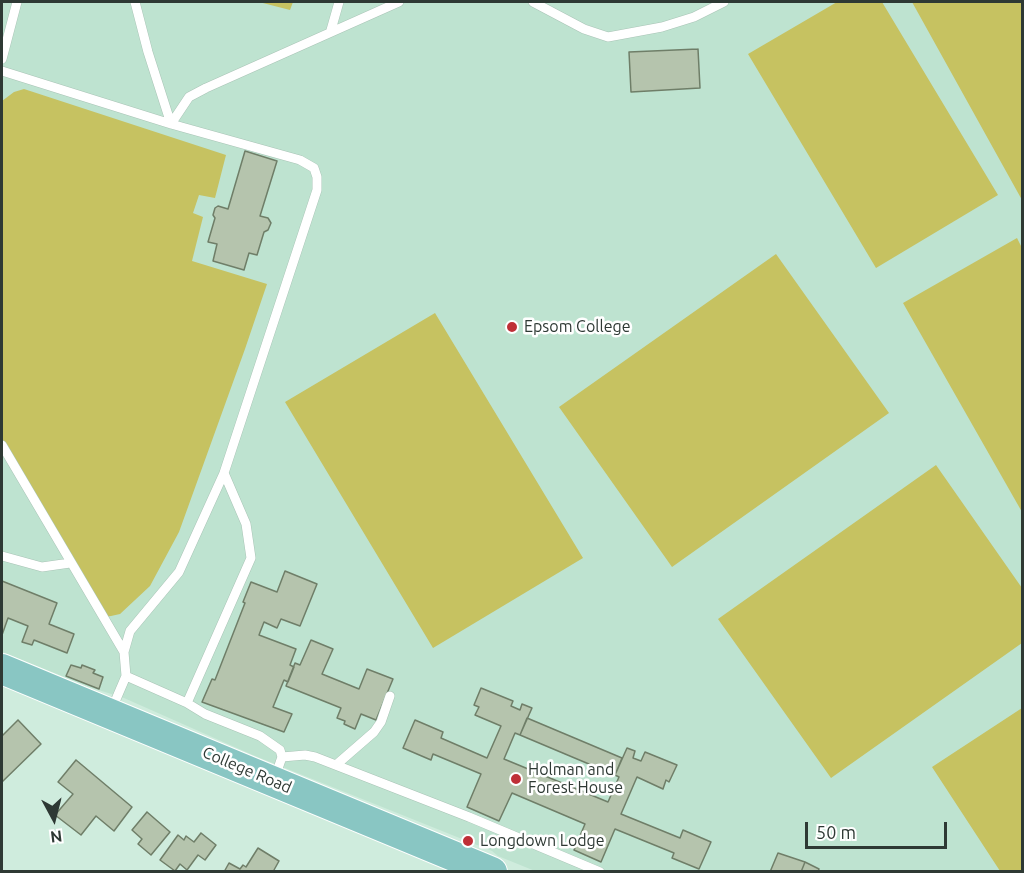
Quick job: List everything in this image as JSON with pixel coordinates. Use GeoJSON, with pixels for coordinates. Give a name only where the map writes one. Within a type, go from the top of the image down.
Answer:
{"type":"FeatureCollection","features":[{"type":"Feature","properties":{"kind":"main road","name":"College Road"},"geometry":{"type":"LineString","coordinates":[[2,669],[110,713],[278,769],[492,872]]}},
{"type":"Feature","properties":{"kind":"lane"},"geometry":{"type":"LineString","coordinates":[[2,59],[17,2]]}},
{"type":"Feature","properties":{"kind":"lane"},"geometry":{"type":"LineString","coordinates":[[135,2],[171,124]]}},
{"type":"Feature","properties":{"kind":"lane"},"geometry":{"type":"LineString","coordinates":[[331,30],[339,2]]}},
{"type":"Feature","properties":{"kind":"lane"},"geometry":{"type":"LineString","coordinates":[[533,2],[584,29],[608,37],[662,27],[693,17],[724,2]]}},
{"type":"Feature","properties":{"kind":"lane"},"geometry":{"type":"LineString","coordinates":[[171,124],[189,97],[393,3]]}},
{"type":"Feature","properties":{"kind":"lane"},"geometry":{"type":"LineString","coordinates":[[2,71],[171,124],[300,160],[314,168],[317,177],[317,190],[224,473],[178,572],[130,631],[124,652],[126,676],[110,713]]}},
{"type":"Feature","properties":{"kind":"lane"},"geometry":{"type":"LineString","coordinates":[[2,445],[124,652]]}},
{"type":"Feature","properties":{"kind":"lane"},"geometry":{"type":"LineString","coordinates":[[187,703],[250,558],[246,524],[224,473]]}},
{"type":"Feature","properties":{"kind":"lane"},"geometry":{"type":"LineString","coordinates":[[2,556],[42,567],[70,563]]}},
{"type":"Feature","properties":{"kind":"lane"},"geometry":{"type":"LineString","coordinates":[[126,676],[187,703],[205,714],[260,736],[280,750],[278,769]]}},
{"type":"Feature","properties":{"kind":"lane"},"geometry":{"type":"LineString","coordinates":[[336,765],[374,732],[381,722],[390,696]]}},
{"type":"Feature","properties":{"kind":"lane"},"geometry":{"type":"LineString","coordinates":[[278,769],[305,755],[470,817],[600,872]]}},
{"type":"Feature","properties":{"kind":"shaded area","name":"Epsom College"},"geometry":{"type":"Polygon","coordinates":[[[2,2],[1022,2],[1022,871],[535,871],[498,856],[492,851],[255,756],[124,698],[89,687],[2,652],[2,2]]]}},
{"type":"Feature","properties":{"kind":"shaded area"},"geometry":{"type":"Polygon","coordinates":[[[259,2],[293,2],[290,10],[259,2]]]}},
{"type":"Feature","properties":{"kind":"shaded area"},"geometry":{"type":"Polygon","coordinates":[[[837,2],[882,2],[998,195],[876,268],[748,54],[837,2]]]}},
{"type":"Feature","properties":{"kind":"shaded area"},"geometry":{"type":"Polygon","coordinates":[[[912,2],[1022,2],[1022,200],[912,2]]]}},
{"type":"Feature","properties":{"kind":"shaded area"},"geometry":{"type":"Polygon","coordinates":[[[24,89],[226,155],[215,198],[199,195],[193,213],[203,217],[192,261],[267,284],[179,532],[150,586],[120,614],[111,616],[104,617],[2,445],[2,101],[14,92],[24,89]]]}},
{"type":"Feature","properties":{"kind":"shaded area"},"geometry":{"type":"Polygon","coordinates":[[[1017,238],[1022,248],[1022,512],[903,303],[1017,238]]]}},
{"type":"Feature","properties":{"kind":"shaded area"},"geometry":{"type":"Polygon","coordinates":[[[776,254],[889,413],[672,567],[559,407],[776,254]]]}},
{"type":"Feature","properties":{"kind":"shaded area"},"geometry":{"type":"Polygon","coordinates":[[[435,313],[583,558],[433,648],[285,402],[435,313]]]}},
{"type":"Feature","properties":{"kind":"shaded area"},"geometry":{"type":"Polygon","coordinates":[[[936,465],[1022,588],[1022,643],[831,778],[718,619],[936,465]]]}},
{"type":"Feature","properties":{"kind":"shaded area"},"geometry":{"type":"Polygon","coordinates":[[[1022,708],[1022,871],[1000,871],[932,767],[1022,708]]]}},
{"type":"Feature","properties":{"kind":"building"},"geometry":{"type":"Polygon","coordinates":[[[698,49],[700,88],[631,92],[629,52],[698,49]]]}},
{"type":"Feature","properties":{"kind":"building"},"geometry":{"type":"Polygon","coordinates":[[[245,151],[277,161],[260,216],[268,218],[271,223],[268,230],[264,232],[257,255],[249,253],[244,270],[213,261],[217,244],[208,242],[215,218],[213,215],[215,208],[218,206],[228,209],[245,151]]]}},
{"type":"Feature","properties":{"kind":"building"},"geometry":{"type":"Polygon","coordinates":[[[285,571],[317,584],[300,626],[281,619],[277,628],[264,622],[259,635],[296,649],[290,665],[294,667],[288,682],[284,680],[273,707],[292,714],[284,732],[202,702],[212,679],[215,680],[251,582],[277,592],[285,571]]]}},
{"type":"Feature","properties":{"kind":"building"},"geometry":{"type":"Polygon","coordinates":[[[2,581],[57,603],[49,624],[74,634],[67,653],[34,640],[32,645],[22,642],[28,626],[8,618],[2,635],[2,581]]]}},
{"type":"Feature","properties":{"kind":"building"},"geometry":{"type":"Polygon","coordinates":[[[311,640],[333,649],[322,674],[359,689],[367,669],[393,679],[376,720],[361,714],[355,729],[337,718],[341,708],[286,686],[295,663],[300,665],[311,640]]]}},
{"type":"Feature","properties":{"kind":"building"},"geometry":{"type":"Polygon","coordinates":[[[71,665],[81,668],[82,665],[95,670],[93,673],[103,677],[99,689],[66,676],[71,665]]]}},
{"type":"Feature","properties":{"kind":"building","name":"Holman and Forest House"},"geometry":{"type":"Polygon","coordinates":[[[481,688],[513,701],[511,706],[520,710],[522,704],[532,708],[520,735],[515,733],[504,759],[608,802],[619,777],[615,775],[627,748],[635,751],[633,758],[641,761],[645,752],[677,765],[669,782],[666,780],[663,789],[637,777],[621,814],[680,838],[683,830],[711,842],[699,869],[672,858],[674,853],[615,829],[601,862],[574,850],[585,824],[512,793],[499,821],[467,807],[481,774],[433,754],[431,760],[403,748],[415,720],[443,732],[441,738],[487,758],[501,726],[475,715],[479,707],[474,705],[481,688]]]}},
{"type":"Feature","properties":{"kind":"building"},"geometry":{"type":"Polygon","coordinates":[[[527,718],[622,758],[615,775],[520,735],[527,718]]]}},
{"type":"Feature","properties":{"kind":"building"},"geometry":{"type":"Polygon","coordinates":[[[18,720],[41,744],[2,782],[2,736],[18,720]]]}},
{"type":"Feature","properties":{"kind":"building"},"geometry":{"type":"Polygon","coordinates":[[[76,760],[132,807],[114,831],[96,816],[81,835],[55,815],[73,794],[58,782],[76,760]]]}},
{"type":"Feature","properties":{"kind":"building"},"geometry":{"type":"Polygon","coordinates":[[[147,812],[170,832],[151,855],[138,844],[142,839],[132,830],[147,812]]]}},
{"type":"Feature","properties":{"kind":"building"},"geometry":{"type":"Polygon","coordinates":[[[201,833],[216,845],[205,860],[198,855],[187,870],[180,864],[175,871],[160,860],[178,835],[184,840],[186,836],[194,842],[201,833]]]}},
{"type":"Feature","properties":{"kind":"building"},"geometry":{"type":"Polygon","coordinates":[[[258,848],[279,861],[274,870],[276,872],[224,872],[229,863],[240,869],[243,865],[246,867],[258,848]]]}},
{"type":"Feature","properties":{"kind":"building"},"geometry":{"type":"Polygon","coordinates":[[[778,853],[805,862],[801,872],[770,872],[778,853]]]}},
{"type":"Feature","properties":{"kind":"building"},"geometry":{"type":"Polygon","coordinates":[[[805,862],[819,869],[818,872],[801,872],[805,862]]]}},
{"type":"Feature","properties":{"kind":"place","name":"Epsom College"},"geometry":{"type":"Point","coordinates":[512,327]}},
{"type":"Feature","properties":{"kind":"place","name":"Holman and Forest House"},"geometry":{"type":"Point","coordinates":[516,779]}},
{"type":"Feature","properties":{"kind":"place","name":"Longdown Lodge"},"geometry":{"type":"Point","coordinates":[468,841]}}]}
